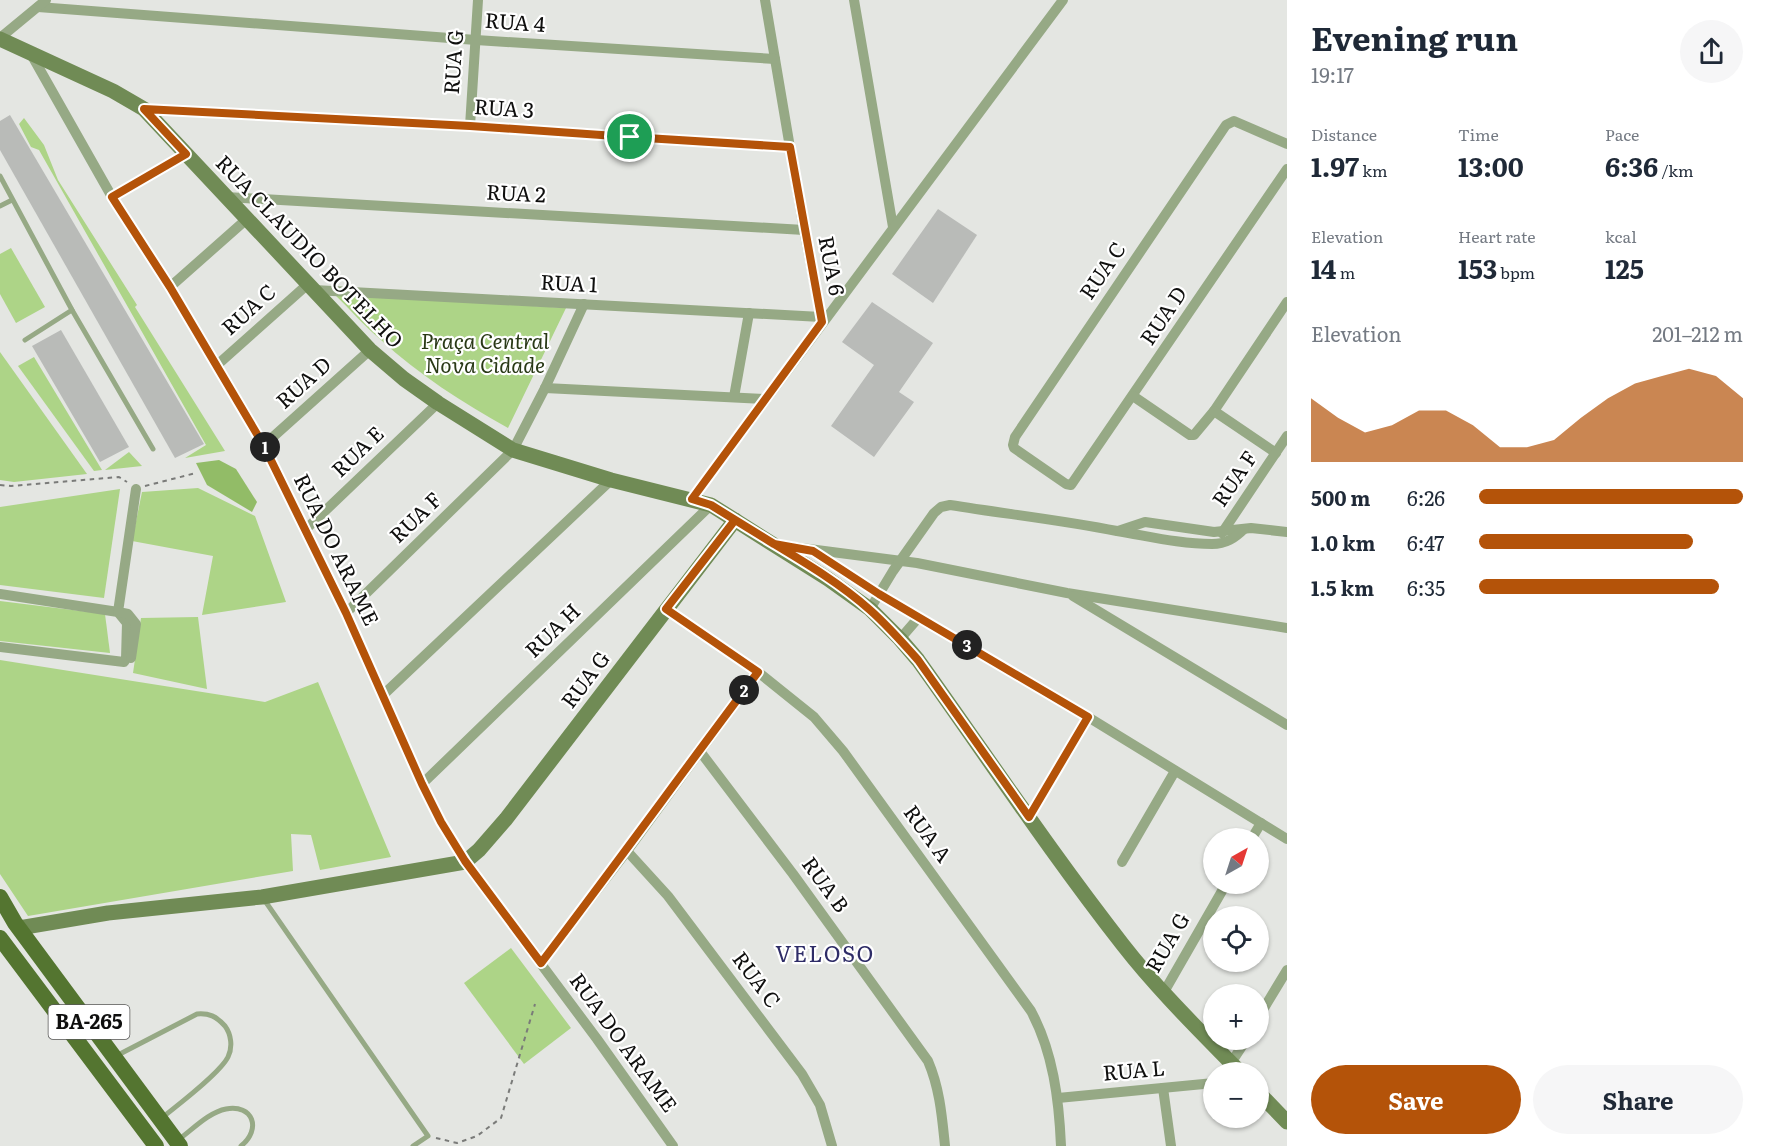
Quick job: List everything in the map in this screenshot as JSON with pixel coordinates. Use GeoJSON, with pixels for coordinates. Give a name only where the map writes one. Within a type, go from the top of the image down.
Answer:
{"type":"FeatureCollection","features":[{"type":"Feature","properties":{"kind":"main road","name":"BA-265"},"geometry":{"type":"LineString","coordinates":[[0,897],[19,928],[178,1144]]}},
{"type":"Feature","properties":{"kind":"main road"},"geometry":{"type":"LineString","coordinates":[[0,938],[156,1146]]}},
{"type":"Feature","properties":{"kind":"street","name":"RUA G"},"geometry":{"type":"LineString","coordinates":[[470,126],[478,0]]}},
{"type":"Feature","properties":{"kind":"street","name":"RUA 6"},"geometry":{"type":"LineString","coordinates":[[692,499],[821,320],[765,0]]}},
{"type":"Feature","properties":{"kind":"street"},"geometry":{"type":"LineString","coordinates":[[854,0],[893,227]]}},
{"type":"Feature","properties":{"kind":"street"},"geometry":{"type":"LineString","coordinates":[[821,320],[1063,0]]}},
{"type":"Feature","properties":{"kind":"street","name":"RUA 4"},"geometry":{"type":"LineString","coordinates":[[42,3],[476,40],[775,59]]}},
{"type":"Feature","properties":{"kind":"street"},"geometry":{"type":"LineString","coordinates":[[0,39],[42,3]]}},
{"type":"Feature","properties":{"kind":"street","name":"RUA CLAUDIO BOTELHO"},"geometry":{"type":"LineString","coordinates":[[0,39],[113,91],[144,109],[370,350],[404,379],[438,403],[513,450],[611,480],[711,505],[774,544],[870,609],[918,660],[1124,946],[1230,1062]]}},
{"type":"Feature","properties":{"kind":"street","name":"RUA DO ARAME"},"geometry":{"type":"LineString","coordinates":[[31,54],[112,197],[170,287],[264,446],[346,613],[422,784],[465,861],[673,1146]]}},
{"type":"Feature","properties":{"kind":"street","name":"RUA 3"},"geometry":{"type":"LineString","coordinates":[[144,109],[470,126],[790,147]]}},
{"type":"Feature","properties":{"kind":"street","name":"RUA C"},"geometry":{"type":"LineString","coordinates":[[1071,485],[1066,484],[1014,448],[1012,444],[1034,408],[1230,122],[1234,121],[1287,144]]}},
{"type":"Feature","properties":{"kind":"street"},"geometry":{"type":"LineString","coordinates":[[112,197],[186,154]]}},
{"type":"Feature","properties":{"kind":"street","name":"RUA D"},"geometry":{"type":"LineString","coordinates":[[1071,485],[1287,169]]}},
{"type":"Feature","properties":{"kind":"street","name":"RUA 2"},"geometry":{"type":"LineString","coordinates":[[226,197],[804,230]]}},
{"type":"Feature","properties":{"kind":"street"},"geometry":{"type":"LineString","coordinates":[[170,287],[248,218]]}},
{"type":"Feature","properties":{"kind":"street","name":"RUA C"},"geometry":{"type":"LineString","coordinates":[[216,366],[311,287]]}},
{"type":"Feature","properties":{"kind":"street","name":"RUA 1"},"geometry":{"type":"LineString","coordinates":[[311,287],[749,313],[821,320]]}},
{"type":"Feature","properties":{"kind":"street"},"geometry":{"type":"LineString","coordinates":[[1133,396],[1190,435],[1194,435],[1214,411],[1287,302]]}},
{"type":"Feature","properties":{"kind":"street","name":"RUA F"},"geometry":{"type":"LineString","coordinates":[[346,613],[513,450],[584,304]]}},
{"type":"Feature","properties":{"kind":"street"},"geometry":{"type":"LineString","coordinates":[[734,397],[749,313]]}},
{"type":"Feature","properties":{"kind":"street","name":"RUA D"},"geometry":{"type":"LineString","coordinates":[[264,446],[370,350]]}},
{"type":"Feature","properties":{"kind":"street"},"geometry":{"type":"LineString","coordinates":[[545,388],[765,399]]}},
{"type":"Feature","properties":{"kind":"street","name":"RUA E"},"geometry":{"type":"LineString","coordinates":[[305,530],[438,403]]}},
{"type":"Feature","properties":{"kind":"street"},"geometry":{"type":"LineString","coordinates":[[1214,411],[1276,453]]}},
{"type":"Feature","properties":{"kind":"street","name":"RUA F"},"geometry":{"type":"LineString","coordinates":[[1215,544],[1287,436]]}},
{"type":"Feature","properties":{"kind":"street"},"geometry":{"type":"LineString","coordinates":[[383,695],[611,480]]}},
{"type":"Feature","properties":{"kind":"street"},"geometry":{"type":"LineString","coordinates":[[118,612],[136,489]]}},
{"type":"Feature","properties":{"kind":"street","name":"RUA H"},"geometry":{"type":"LineString","coordinates":[[422,784],[711,505]]}},
{"type":"Feature","properties":{"kind":"street"},"geometry":{"type":"LineString","coordinates":[[870,609],[900,560],[934,513],[941,507],[950,505],[1149,538],[1215,544],[1235,538],[1244,529]]}},
{"type":"Feature","properties":{"kind":"street","name":"RUA G"},"geometry":{"type":"LineString","coordinates":[[465,861],[479,850],[506,819],[735,520]]}},
{"type":"Feature","properties":{"kind":"street"},"geometry":{"type":"LineString","coordinates":[[1117,531],[1145,522],[1214,532],[1259,528],[1287,532]]}},
{"type":"Feature","properties":{"kind":"street"},"geometry":{"type":"LineString","coordinates":[[774,544],[813,551],[900,560],[1067,593],[1287,628]]}},
{"type":"Feature","properties":{"kind":"street"},"geometry":{"type":"LineString","coordinates":[[813,551],[879,594],[1088,717],[1287,839]]}},
{"type":"Feature","properties":{"kind":"street"},"geometry":{"type":"LineString","coordinates":[[1067,593],[1287,725]]}},
{"type":"Feature","properties":{"kind":"street"},"geometry":{"type":"LineString","coordinates":[[0,594],[118,612],[127,623],[124,662],[0,647]]}},
{"type":"Feature","properties":{"kind":"street","name":"RUA A"},"geometry":{"type":"LineString","coordinates":[[666,609],[758,672],[814,717],[843,751],[1031,1011],[1042,1031],[1047,1048],[1058,1098],[1061,1146]]}},
{"type":"Feature","properties":{"kind":"street"},"geometry":{"type":"LineString","coordinates":[[900,639],[919,617]]}},
{"type":"Feature","properties":{"kind":"street"},"geometry":{"type":"LineString","coordinates":[[541,963],[627,851],[758,672]]}},
{"type":"Feature","properties":{"kind":"street"},"geometry":{"type":"LineString","coordinates":[[1029,817],[1088,717]]}},
{"type":"Feature","properties":{"kind":"street","name":"RUA B"},"geometry":{"type":"LineString","coordinates":[[699,750],[793,874],[928,1061],[935,1077],[942,1106],[945,1146]]}},
{"type":"Feature","properties":{"kind":"street"},"geometry":{"type":"LineString","coordinates":[[1122,862],[1175,771]]}},
{"type":"Feature","properties":{"kind":"street"},"geometry":{"type":"LineString","coordinates":[[1257,828],[1260,823]]}},
{"type":"Feature","properties":{"kind":"street","name":"RUA C"},"geometry":{"type":"LineString","coordinates":[[627,851],[668,896],[802,1074],[820,1105],[832,1146]]}},
{"type":"Feature","properties":{"kind":"street"},"geometry":{"type":"LineString","coordinates":[[19,928],[108,913],[262,897],[465,861]]}},
{"type":"Feature","properties":{"kind":"street","name":"RUA G"},"geometry":{"type":"LineString","coordinates":[[1164,992],[1220,894]]}},
{"type":"Feature","properties":{"kind":"street"},"geometry":{"type":"LineString","coordinates":[[1269,1000],[1287,970]]}},
{"type":"Feature","properties":{"kind":"street","name":"RUA L"},"geometry":{"type":"LineString","coordinates":[[1058,1098],[1203,1084]]}},
{"type":"Feature","properties":{"kind":"street"},"geometry":{"type":"LineString","coordinates":[[1163,1088],[1171,1146]]}},
{"type":"Feature","properties":{"kind":"street"},"geometry":{"type":"LineString","coordinates":[[1269,1103],[1287,1122]]}},
{"type":"Feature","properties":{"kind":"lane"},"geometry":{"type":"LineString","coordinates":[[0,176],[72,310],[153,449]]}},
{"type":"Feature","properties":{"kind":"lane"},"geometry":{"type":"LineString","coordinates":[[0,206],[12,200]]}},
{"type":"Feature","properties":{"kind":"lane"},"geometry":{"type":"LineString","coordinates":[[25,340],[72,310]]}},
{"type":"Feature","properties":{"kind":"lane"},"geometry":{"type":"LineString","coordinates":[[262,897],[428,1136],[413,1146]]}},
{"type":"Feature","properties":{"kind":"lane"},"geometry":{"type":"LineString","coordinates":[[115,1057],[196,1014],[208,1013],[219,1019],[228,1030],[232,1047],[228,1058],[200,1086],[160,1120]]}},
{"type":"Feature","properties":{"kind":"lane"},"geometry":{"type":"LineString","coordinates":[[178,1144],[215,1113],[226,1109],[240,1109],[249,1115],[254,1129],[250,1138],[241,1146]]}},
{"type":"Feature","properties":{"kind":"path"},"geometry":{"type":"LineString","coordinates":[[0,485],[119,477],[136,489],[196,473]]}},
{"type":"Feature","properties":{"kind":"path"},"geometry":{"type":"LineString","coordinates":[[428,1136],[457,1143],[477,1136],[501,1118],[535,1004]]}},
{"type":"Feature","properties":{"kind":"green space"},"geometry":{"type":"Polygon","coordinates":[[[24,118],[44,145],[58,180],[225,451],[185,458],[206,445],[39,150],[31,147],[19,124],[24,118]]]}},
{"type":"Feature","properties":{"kind":"green space"},"geometry":{"type":"Polygon","coordinates":[[[11,248],[45,307],[16,323],[0,294],[0,254],[11,248]]]}},
{"type":"Feature","properties":{"kind":"green space","name":"Praça Central Nova Cidade"},"geometry":{"type":"Polygon","coordinates":[[[334,294],[566,308],[508,428],[458,398],[410,365],[375,335],[334,294]]]}},
{"type":"Feature","properties":{"kind":"green space"},"geometry":{"type":"Polygon","coordinates":[[[0,352],[87,474],[14,482],[0,480],[0,352]]]}},
{"type":"Feature","properties":{"kind":"green space"},"geometry":{"type":"Polygon","coordinates":[[[34,357],[102,470],[94,471],[18,366],[34,357]]]}},
{"type":"Feature","properties":{"kind":"green space"},"geometry":{"type":"Polygon","coordinates":[[[129,452],[142,466],[105,470],[129,452]]]}},
{"type":"Feature","properties":{"kind":"green space"},"geometry":{"type":"Polygon","coordinates":[[[219,460],[236,469],[257,502],[252,512],[207,485],[196,463],[219,460]]]}},
{"type":"Feature","properties":{"kind":"green space"},"geometry":{"type":"Polygon","coordinates":[[[198,488],[255,516],[286,602],[202,615],[213,556],[132,541],[142,492],[198,488]]]}},
{"type":"Feature","properties":{"kind":"green space"},"geometry":{"type":"Polygon","coordinates":[[[120,489],[104,598],[0,585],[0,507],[120,489]]]}},
{"type":"Feature","properties":{"kind":"green space"},"geometry":{"type":"Polygon","coordinates":[[[0,601],[105,614],[110,653],[0,641],[0,601]]]}},
{"type":"Feature","properties":{"kind":"green space"},"geometry":{"type":"Polygon","coordinates":[[[198,617],[207,689],[133,673],[141,618],[198,617]]]}},
{"type":"Feature","properties":{"kind":"green space"},"geometry":{"type":"Polygon","coordinates":[[[0,660],[265,702],[318,682],[391,857],[320,870],[311,835],[291,834],[293,871],[28,916],[0,874],[0,660]]]}},
{"type":"Feature","properties":{"kind":"green space"},"geometry":{"type":"Polygon","coordinates":[[[511,948],[571,1028],[524,1064],[464,983],[511,948]]]}},
{"type":"Feature","properties":{"kind":"building"},"geometry":{"type":"Polygon","coordinates":[[[10,115],[204,444],[175,458],[0,150],[0,121],[10,115]]]}},
{"type":"Feature","properties":{"kind":"building"},"geometry":{"type":"Polygon","coordinates":[[[938,209],[977,235],[933,303],[892,274],[938,209]]]}},
{"type":"Feature","properties":{"kind":"building"},"geometry":{"type":"Polygon","coordinates":[[[872,302],[933,343],[899,392],[914,402],[874,457],[831,426],[874,365],[842,342],[872,302]]]}},
{"type":"Feature","properties":{"kind":"building"},"geometry":{"type":"Polygon","coordinates":[[[61,330],[129,447],[100,462],[32,346],[61,330]]]}},
{"type":"Feature","properties":{"kind":"district","name":"VELOSO"},"geometry":{"type":"Point","coordinates":[825,954]}},
{"type":"Feature","properties":{"kind":"route"},"geometry":{"type":"LineString","coordinates":[[144,109],[630,137],[790,147],[822,322],[692,499],[711,505],[774,544],[813,551],[879,594],[1088,717],[1029,817],[918,660],[900,639],[870,609],[828,579],[735,520],[666,609],[758,672],[627,851],[541,963],[465,861],[441,822],[346,613],[264,446],[170,287],[112,197],[186,154],[144,109]]}}]}
